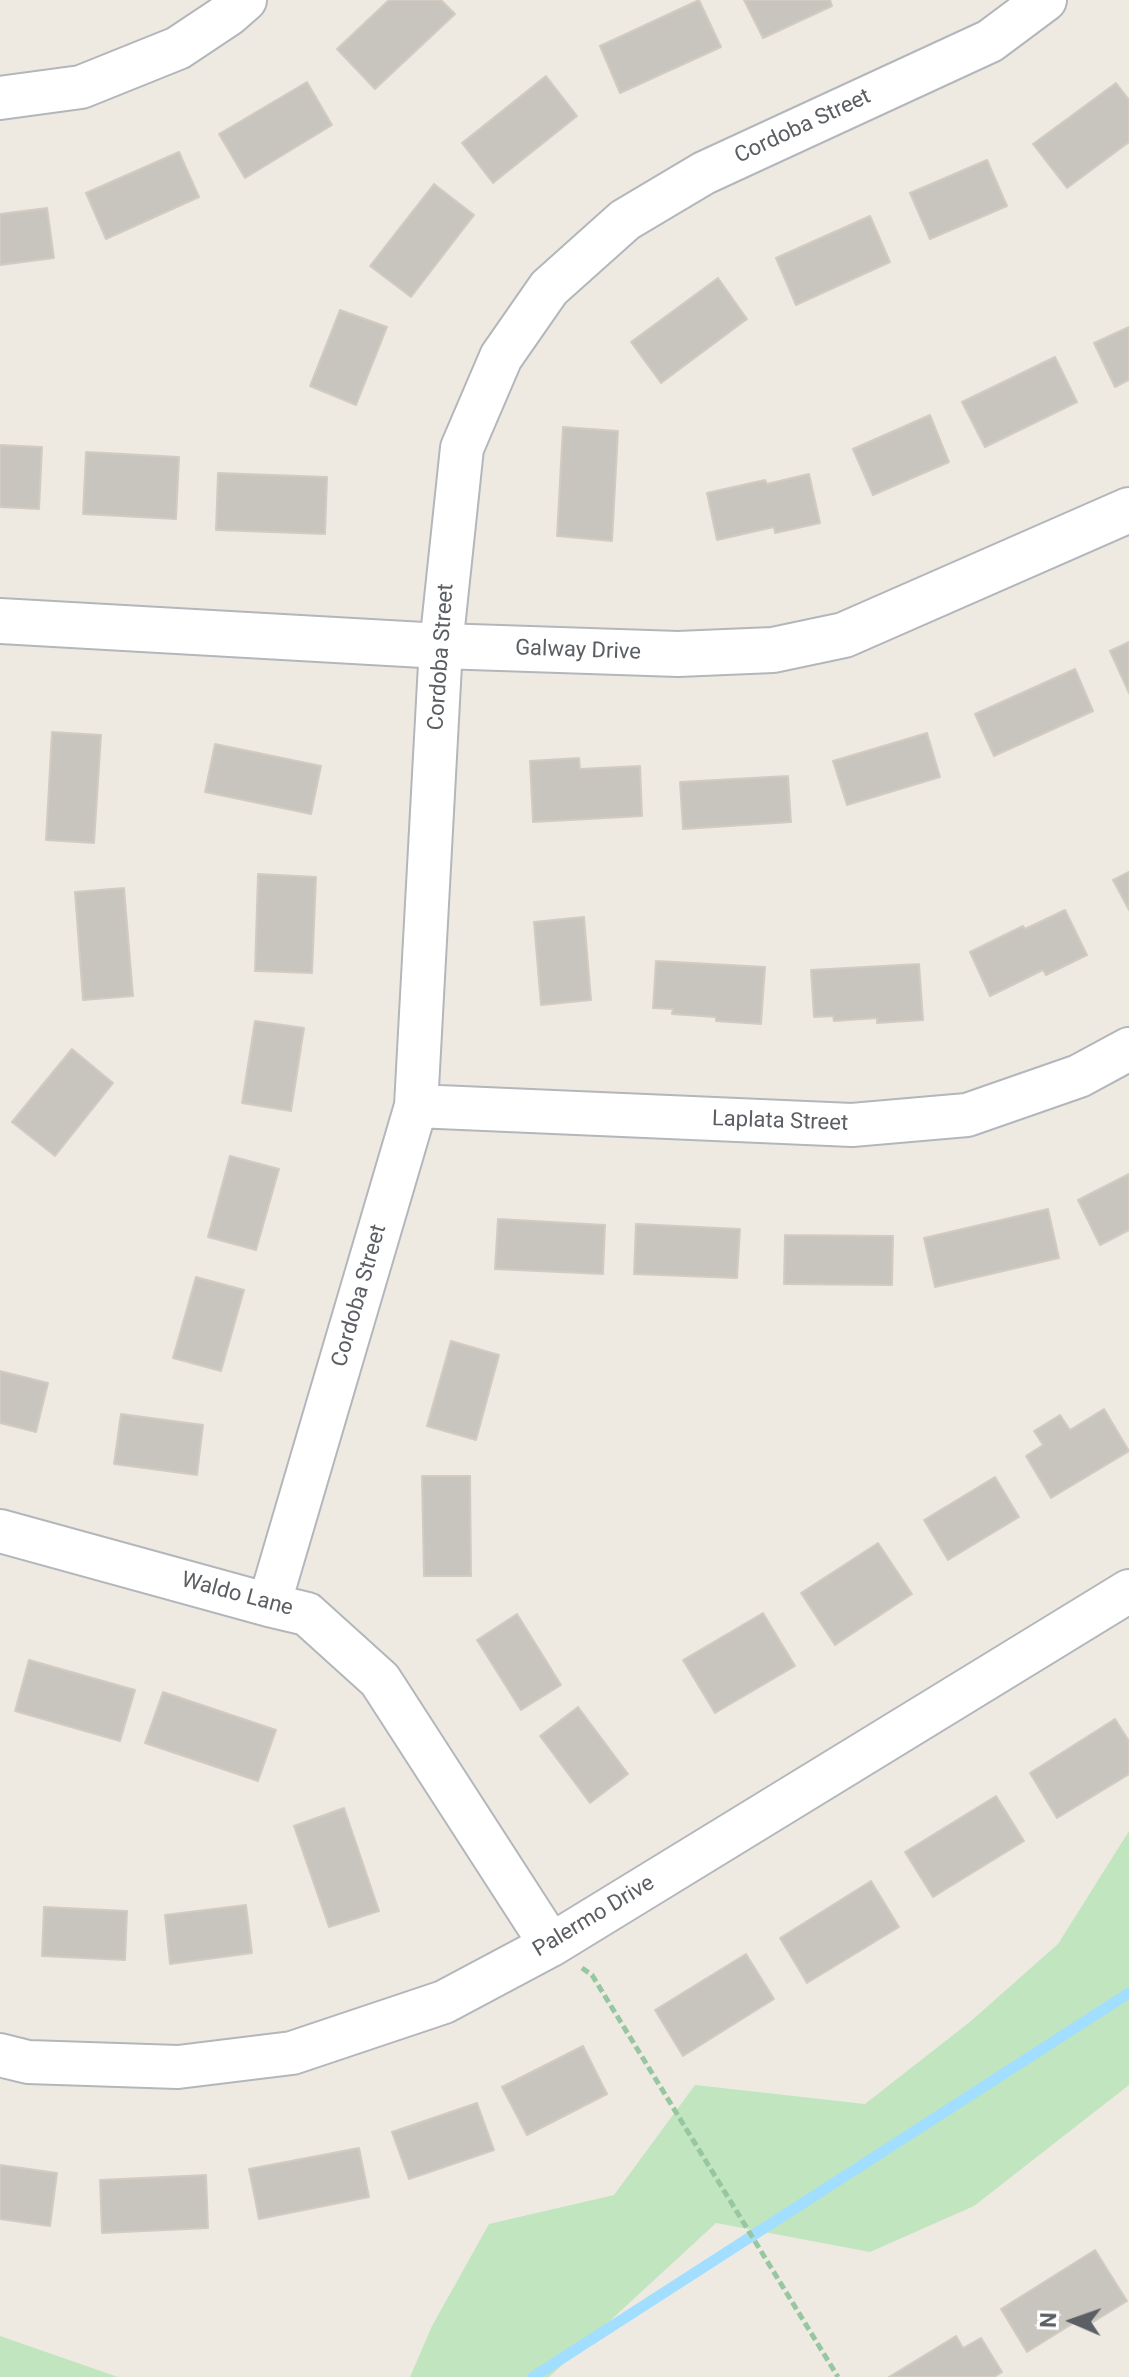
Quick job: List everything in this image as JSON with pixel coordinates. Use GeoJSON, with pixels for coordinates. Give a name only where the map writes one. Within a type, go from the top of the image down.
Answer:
{"type":"FeatureCollection","features":[{"type":"Feature","properties":{"kind":"street"},"geometry":{"type":"LineString","coordinates":[[0,98],[81,87],[178,48],[245,0]]}},
{"type":"Feature","properties":{"kind":"street","name":"Cordoba Street"},"geometry":{"type":"LineString","coordinates":[[269,1605],[416,1106],[441,646],[462,448],[501,357],[549,288],[625,220],[704,173],[990,41],[1045,0]]}},
{"type":"Feature","properties":{"kind":"street","name":"Galway Drive"},"geometry":{"type":"LineString","coordinates":[[0,621],[441,646],[678,654],[773,650],[844,635],[1129,510]]}},
{"type":"Feature","properties":{"kind":"street","name":"Laplata Street"},"geometry":{"type":"LineString","coordinates":[[416,1106],[852,1125],[967,1115],[1079,1076],[1129,1049]]}},
{"type":"Feature","properties":{"kind":"street","name":"Waldo Lane"},"geometry":{"type":"LineString","coordinates":[[0,1531],[307,1614],[380,1680],[551,1945]]}},
{"type":"Feature","properties":{"kind":"street","name":"Palermo Drive"},"geometry":{"type":"LineString","coordinates":[[0,2055],[28,2062],[178,2067],[292,2053],[444,2002],[551,1945],[1129,1591]]}},
{"type":"Feature","properties":{"kind":"path"},"geometry":{"type":"LineString","coordinates":[[551,1945],[592,1975],[838,2377]]}},
{"type":"Feature","properties":{"kind":"green space"},"geometry":{"type":"Polygon","coordinates":[[[1129,1831],[1129,2085],[974,2206],[870,2252],[716,2223],[549,2377],[410,2377],[432,2326],[489,2224],[614,2195],[695,2085],[865,2104],[971,2021],[1058,1944],[1129,1831]]]}},
{"type":"Feature","properties":{"kind":"green space"},"geometry":{"type":"Polygon","coordinates":[[[0,2336],[118,2377],[0,2377],[0,2336]]]}},
{"type":"Feature","properties":{"kind":"building"},"geometry":{"type":"Polygon","coordinates":[[[389,0],[441,0],[455,14],[375,89],[337,49],[389,0]]]}},
{"type":"Feature","properties":{"kind":"building"},"geometry":{"type":"Polygon","coordinates":[[[699,0],[721,47],[620,93],[600,46],[699,0]]]}},
{"type":"Feature","properties":{"kind":"building"},"geometry":{"type":"Polygon","coordinates":[[[744,0],[830,0],[832,6],[763,38],[744,0]]]}},
{"type":"Feature","properties":{"kind":"building"},"geometry":{"type":"Polygon","coordinates":[[[546,76],[577,116],[493,183],[462,143],[546,76]]]}},
{"type":"Feature","properties":{"kind":"building"},"geometry":{"type":"Polygon","coordinates":[[[307,82],[332,125],[245,178],[219,134],[307,82]]]}},
{"type":"Feature","properties":{"kind":"building"},"geometry":{"type":"Polygon","coordinates":[[[1116,83],[1129,100],[1129,142],[1067,188],[1033,144],[1116,83]]]}},
{"type":"Feature","properties":{"kind":"building"},"geometry":{"type":"Polygon","coordinates":[[[179,152],[199,197],[106,239],[86,193],[179,152]]]}},
{"type":"Feature","properties":{"kind":"building"},"geometry":{"type":"Polygon","coordinates":[[[987,160],[1007,206],[930,239],[910,193],[987,160]]]}},
{"type":"Feature","properties":{"kind":"building"},"geometry":{"type":"Polygon","coordinates":[[[434,184],[474,215],[411,297],[370,266],[434,184]]]}},
{"type":"Feature","properties":{"kind":"building"},"geometry":{"type":"Polygon","coordinates":[[[47,208],[54,258],[0,265],[0,214],[47,208]]]}},
{"type":"Feature","properties":{"kind":"building"},"geometry":{"type":"Polygon","coordinates":[[[870,216],[890,262],[796,305],[776,258],[870,216]]]}},
{"type":"Feature","properties":{"kind":"building"},"geometry":{"type":"Polygon","coordinates":[[[718,278],[747,319],[661,383],[631,342],[718,278]]]}},
{"type":"Feature","properties":{"kind":"building"},"geometry":{"type":"Polygon","coordinates":[[[340,310],[387,327],[356,405],[310,386],[340,310]]]}},
{"type":"Feature","properties":{"kind":"building"},"geometry":{"type":"Polygon","coordinates":[[[1129,327],[1129,380],[1115,387],[1094,343],[1129,327]]]}},
{"type":"Feature","properties":{"kind":"building"},"geometry":{"type":"Polygon","coordinates":[[[1055,357],[1077,402],[985,447],[962,402],[1055,357]]]}},
{"type":"Feature","properties":{"kind":"building"},"geometry":{"type":"Polygon","coordinates":[[[930,415],[949,462],[873,495],[853,449],[930,415]]]}},
{"type":"Feature","properties":{"kind":"building"},"geometry":{"type":"Polygon","coordinates":[[[563,427],[618,431],[612,541],[557,536],[563,427]]]}},
{"type":"Feature","properties":{"kind":"building"},"geometry":{"type":"Polygon","coordinates":[[[0,445],[42,447],[39,509],[0,507],[0,445]]]}},
{"type":"Feature","properties":{"kind":"building"},"geometry":{"type":"Polygon","coordinates":[[[86,452],[179,457],[176,519],[83,514],[86,452]]]}},
{"type":"Feature","properties":{"kind":"building"},"geometry":{"type":"Polygon","coordinates":[[[218,473],[327,477],[325,534],[216,530],[218,473]]]}},
{"type":"Feature","properties":{"kind":"building"},"geometry":{"type":"Polygon","coordinates":[[[809,474],[820,523],[775,533],[774,527],[717,540],[707,493],[809,474]]]}},
{"type":"Feature","properties":{"kind":"building"},"geometry":{"type":"Polygon","coordinates":[[[1129,642],[1129,693],[1110,651],[1129,642]]]}},
{"type":"Feature","properties":{"kind":"building"},"geometry":{"type":"Polygon","coordinates":[[[1075,669],[1093,711],[994,756],[975,714],[1075,669]]]}},
{"type":"Feature","properties":{"kind":"building"},"geometry":{"type":"Polygon","coordinates":[[[52,732],[101,735],[94,843],[46,840],[52,732]]]}},
{"type":"Feature","properties":{"kind":"building"},"geometry":{"type":"Polygon","coordinates":[[[927,733],[940,777],[847,805],[833,761],[927,733]]]}},
{"type":"Feature","properties":{"kind":"building"},"geometry":{"type":"Polygon","coordinates":[[[215,744],[321,766],[311,814],[205,792],[215,744]]]}},
{"type":"Feature","properties":{"kind":"building"},"geometry":{"type":"Polygon","coordinates":[[[579,758],[580,769],[640,766],[642,816],[533,822],[530,761],[579,758]]]}},
{"type":"Feature","properties":{"kind":"building"},"geometry":{"type":"Polygon","coordinates":[[[788,776],[791,822],[683,829],[680,782],[788,776]]]}},
{"type":"Feature","properties":{"kind":"building"},"geometry":{"type":"Polygon","coordinates":[[[1129,872],[1129,910],[1113,880],[1129,872]]]}},
{"type":"Feature","properties":{"kind":"building"},"geometry":{"type":"Polygon","coordinates":[[[258,874],[316,877],[312,973],[255,971],[258,874]]]}},
{"type":"Feature","properties":{"kind":"building"},"geometry":{"type":"Polygon","coordinates":[[[124,888],[133,996],[83,1000],[75,892],[124,888]]]}},
{"type":"Feature","properties":{"kind":"building"},"geometry":{"type":"Polygon","coordinates":[[[1065,910],[1087,955],[1046,975],[1043,970],[990,996],[970,952],[1065,910]]]}},
{"type":"Feature","properties":{"kind":"building"},"geometry":{"type":"Polygon","coordinates":[[[584,917],[591,1000],[541,1005],[534,922],[584,917]]]}},
{"type":"Feature","properties":{"kind":"building"},"geometry":{"type":"Polygon","coordinates":[[[656,961],[765,967],[761,1024],[716,1021],[716,1017],[672,1014],[673,1009],[653,1008],[656,961]]]}},
{"type":"Feature","properties":{"kind":"building"},"geometry":{"type":"Polygon","coordinates":[[[919,964],[923,1020],[877,1023],[877,1018],[834,1021],[833,1016],[814,1017],[811,970],[919,964]]]}},
{"type":"Feature","properties":{"kind":"building"},"geometry":{"type":"Polygon","coordinates":[[[255,1021],[304,1028],[291,1111],[242,1103],[255,1021]]]}},
{"type":"Feature","properties":{"kind":"building"},"geometry":{"type":"Polygon","coordinates":[[[72,1049],[113,1083],[55,1156],[12,1122],[72,1049]]]}},
{"type":"Feature","properties":{"kind":"building"},"geometry":{"type":"Polygon","coordinates":[[[230,1156],[279,1169],[256,1250],[208,1237],[230,1156]]]}},
{"type":"Feature","properties":{"kind":"building"},"geometry":{"type":"Polygon","coordinates":[[[1129,1174],[1129,1230],[1100,1245],[1078,1200],[1129,1174]]]}},
{"type":"Feature","properties":{"kind":"building"},"geometry":{"type":"Polygon","coordinates":[[[1048,1209],[1059,1258],[935,1287],[924,1238],[1048,1209]]]}},
{"type":"Feature","properties":{"kind":"building"},"geometry":{"type":"Polygon","coordinates":[[[498,1219],[605,1225],[603,1274],[495,1269],[498,1219]]]}},
{"type":"Feature","properties":{"kind":"building"},"geometry":{"type":"Polygon","coordinates":[[[636,1224],[740,1229],[737,1278],[634,1274],[636,1224]]]}},
{"type":"Feature","properties":{"kind":"building"},"geometry":{"type":"Polygon","coordinates":[[[785,1235],[893,1236],[892,1285],[784,1284],[785,1235]]]}},
{"type":"Feature","properties":{"kind":"building"},"geometry":{"type":"Polygon","coordinates":[[[196,1277],[244,1290],[221,1371],[173,1358],[196,1277]]]}},
{"type":"Feature","properties":{"kind":"building"},"geometry":{"type":"Polygon","coordinates":[[[451,1341],[499,1355],[476,1440],[427,1426],[451,1341]]]}},
{"type":"Feature","properties":{"kind":"building"},"geometry":{"type":"Polygon","coordinates":[[[0,1371],[48,1383],[36,1432],[0,1423],[0,1371]]]}},
{"type":"Feature","properties":{"kind":"building"},"geometry":{"type":"Polygon","coordinates":[[[1104,1409],[1129,1451],[1051,1498],[1026,1456],[1043,1445],[1034,1431],[1060,1415],[1070,1430],[1104,1409]]]}},
{"type":"Feature","properties":{"kind":"building"},"geometry":{"type":"Polygon","coordinates":[[[121,1414],[203,1425],[197,1475],[114,1464],[121,1414]]]}},
{"type":"Feature","properties":{"kind":"building"},"geometry":{"type":"Polygon","coordinates":[[[422,1476],[470,1476],[471,1576],[424,1576],[422,1476]]]}},
{"type":"Feature","properties":{"kind":"building"},"geometry":{"type":"Polygon","coordinates":[[[995,1477],[1019,1517],[948,1560],[924,1520],[995,1477]]]}},
{"type":"Feature","properties":{"kind":"building"},"geometry":{"type":"Polygon","coordinates":[[[878,1543],[912,1594],[835,1645],[801,1593],[878,1543]]]}},
{"type":"Feature","properties":{"kind":"building"},"geometry":{"type":"Polygon","coordinates":[[[763,1613],[795,1666],[715,1713],[683,1660],[763,1613]]]}},
{"type":"Feature","properties":{"kind":"building"},"geometry":{"type":"Polygon","coordinates":[[[517,1614],[561,1685],[521,1710],[477,1640],[517,1614]]]}},
{"type":"Feature","properties":{"kind":"building"},"geometry":{"type":"Polygon","coordinates":[[[29,1660],[135,1690],[120,1741],[15,1711],[29,1660]]]}},
{"type":"Feature","properties":{"kind":"building"},"geometry":{"type":"Polygon","coordinates":[[[163,1692],[276,1730],[258,1781],[145,1743],[163,1692]]]}},
{"type":"Feature","properties":{"kind":"building"},"geometry":{"type":"Polygon","coordinates":[[[578,1707],[628,1774],[590,1803],[540,1736],[578,1707]]]}},
{"type":"Feature","properties":{"kind":"building"},"geometry":{"type":"Polygon","coordinates":[[[1115,1719],[1129,1741],[1129,1774],[1057,1818],[1030,1773],[1115,1719]]]}},
{"type":"Feature","properties":{"kind":"building"},"geometry":{"type":"Polygon","coordinates":[[[996,1796],[1024,1841],[933,1897],[905,1852],[996,1796]]]}},
{"type":"Feature","properties":{"kind":"building"},"geometry":{"type":"Polygon","coordinates":[[[344,1808],[379,1911],[329,1927],[294,1826],[344,1808]]]}},
{"type":"Feature","properties":{"kind":"building"},"geometry":{"type":"Polygon","coordinates":[[[871,1881],[899,1927],[807,1983],[780,1938],[871,1881]]]}},
{"type":"Feature","properties":{"kind":"building"},"geometry":{"type":"Polygon","coordinates":[[[246,1905],[252,1953],[170,1964],[165,1915],[246,1905]]]}},
{"type":"Feature","properties":{"kind":"building"},"geometry":{"type":"Polygon","coordinates":[[[44,1907],[127,1911],[125,1960],[42,1956],[44,1907]]]}},
{"type":"Feature","properties":{"kind":"building"},"geometry":{"type":"Polygon","coordinates":[[[746,1954],[774,1999],[683,2056],[655,2010],[746,1954]]]}},
{"type":"Feature","properties":{"kind":"building"},"geometry":{"type":"Polygon","coordinates":[[[583,2046],[607,2094],[527,2135],[502,2087],[583,2046]]]}},
{"type":"Feature","properties":{"kind":"building"},"geometry":{"type":"Polygon","coordinates":[[[477,2103],[494,2150],[409,2179],[392,2132],[477,2103]]]}},
{"type":"Feature","properties":{"kind":"building"},"geometry":{"type":"Polygon","coordinates":[[[359,2148],[369,2197],[259,2219],[249,2169],[359,2148]]]}},
{"type":"Feature","properties":{"kind":"building"},"geometry":{"type":"Polygon","coordinates":[[[0,2165],[57,2173],[50,2226],[0,2219],[0,2165]]]}},
{"type":"Feature","properties":{"kind":"building"},"geometry":{"type":"Polygon","coordinates":[[[206,2175],[208,2228],[102,2233],[100,2180],[206,2175]]]}},
{"type":"Feature","properties":{"kind":"building"},"geometry":{"type":"Polygon","coordinates":[[[1095,2250],[1127,2301],[1085,2327],[1080,2319],[1027,2352],[1001,2309],[1095,2250]]]}},
{"type":"Feature","properties":{"kind":"building"},"geometry":{"type":"Polygon","coordinates":[[[956,2336],[963,2348],[981,2338],[1002,2372],[994,2377],[889,2377],[956,2336]]]}},
{"type":"Feature","properties":{"kind":"waterway"},"geometry":{"type":"LineString","coordinates":[[533,2377],[1129,1993]]}}]}
